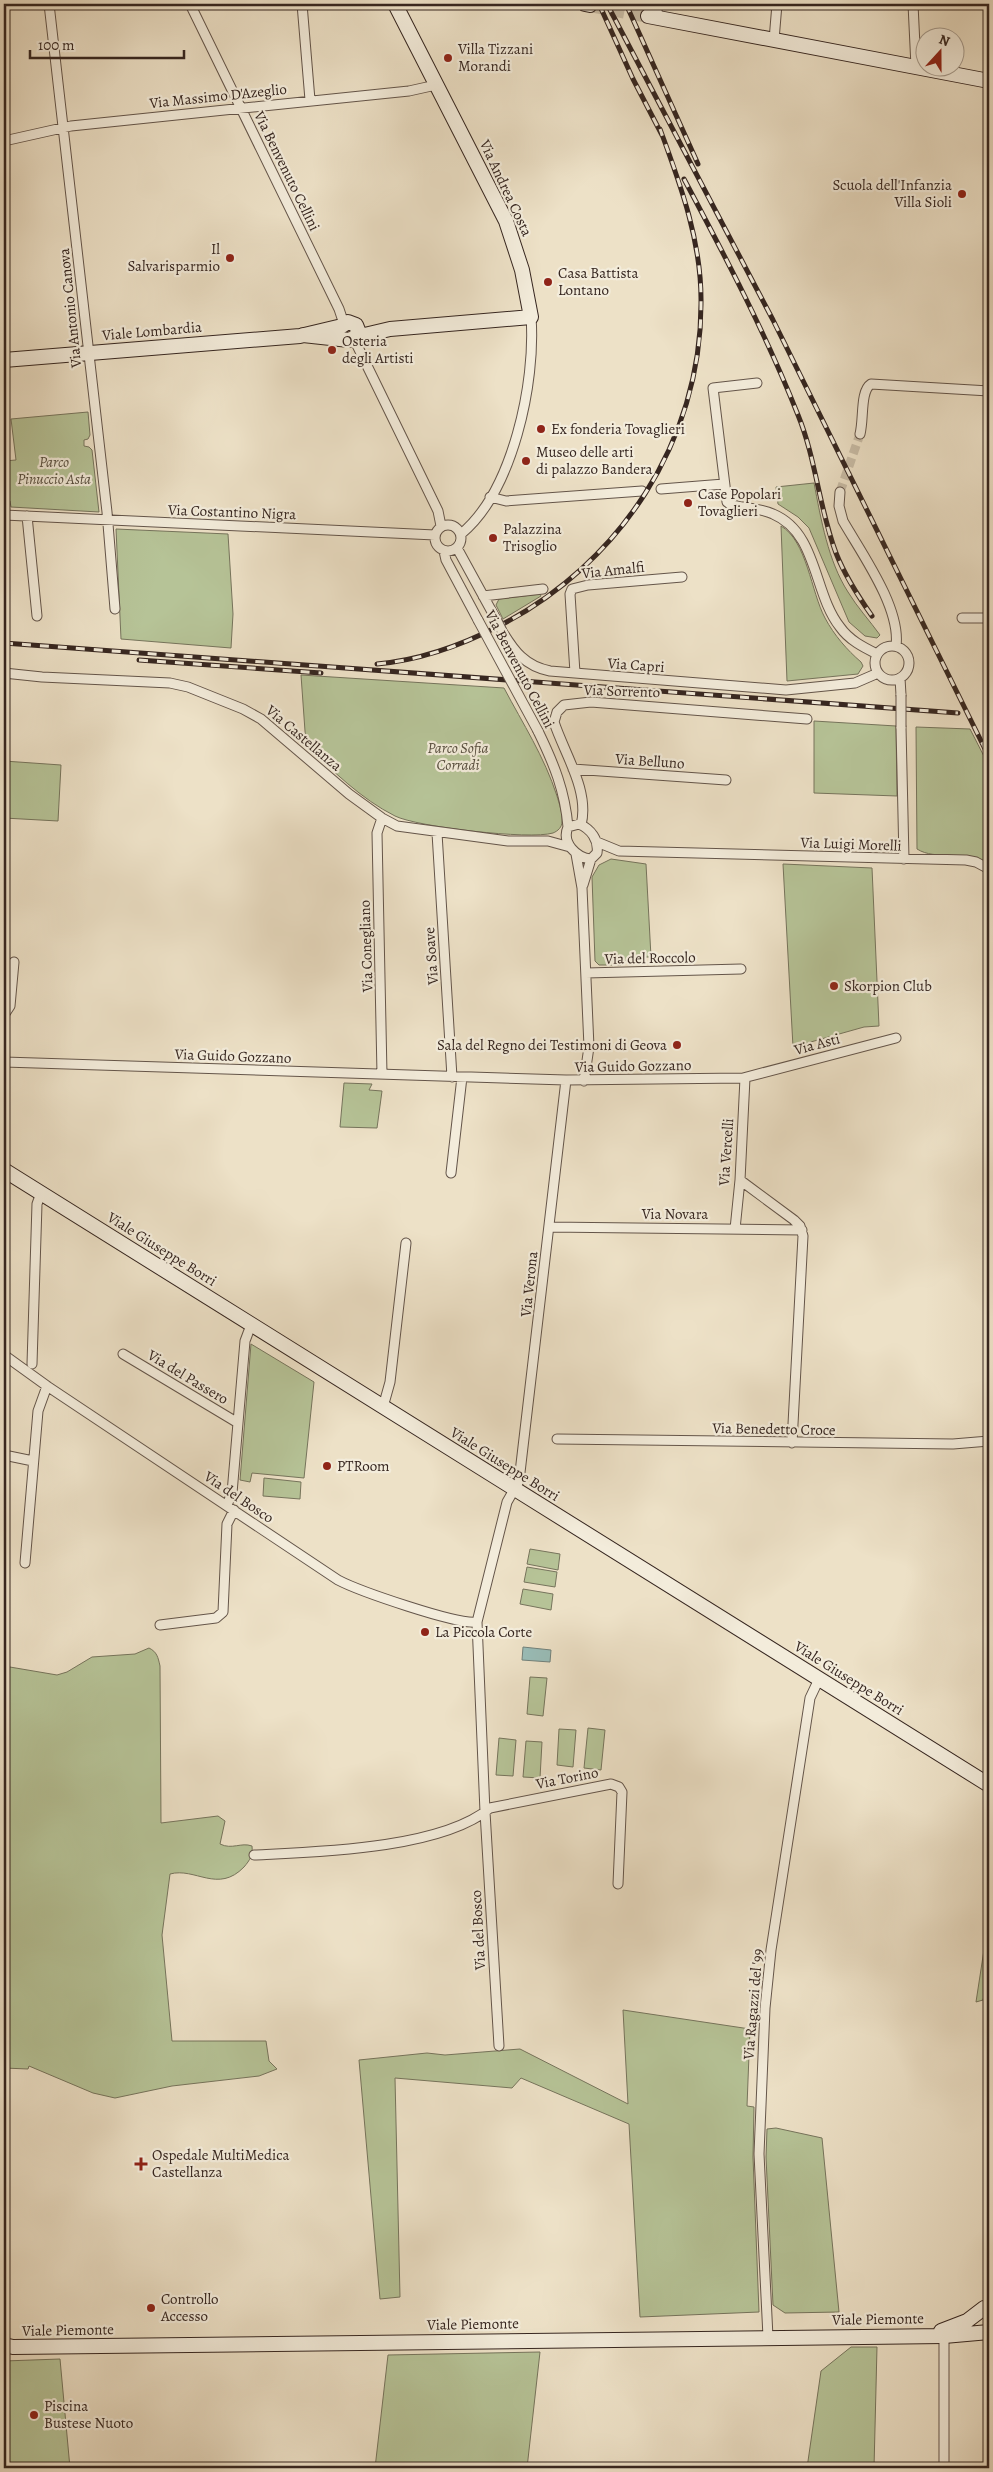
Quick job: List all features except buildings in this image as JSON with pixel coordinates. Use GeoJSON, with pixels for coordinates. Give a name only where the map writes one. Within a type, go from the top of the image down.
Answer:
{"type":"FeatureCollection","features":[{"type":"Feature","properties":{"kind":"street","name":"Via Antonio Canova"},"geometry":{"type":"LineString","coordinates":[[50,4],[108,521],[115,609]]}},
{"type":"Feature","properties":{"kind":"street","name":"Via Benvenuto Cellini"},"geometry":{"type":"LineString","coordinates":[[190,4],[438,511],[441,526]]}},
{"type":"Feature","properties":{"kind":"street"},"geometry":{"type":"LineString","coordinates":[[302,4],[310,100]]}},
{"type":"Feature","properties":{"kind":"street","name":"Via Andrea Costa"},"geometry":{"type":"LineString","coordinates":[[395,4],[510,231],[527,287],[532,317],[532,358],[526,402],[508,456],[490,497],[472,523],[461,534]]}},
{"type":"Feature","properties":{"kind":"street"},"geometry":{"type":"LineString","coordinates":[[774,40],[777,4]]}},
{"type":"Feature","properties":{"kind":"street"},"geometry":{"type":"LineString","coordinates":[[654,12],[774,40],[916,67],[913,4]]}},
{"type":"Feature","properties":{"kind":"street"},"geometry":{"type":"LineString","coordinates":[[966,77],[989,81]]}},
{"type":"Feature","properties":{"kind":"street","name":"Via Massimo D'Azeglio"},"geometry":{"type":"LineString","coordinates":[[4,140],[64,127],[310,100],[415,91],[436,85]]}},
{"type":"Feature","properties":{"kind":"street","name":"Viale Lombardia"},"geometry":{"type":"LineString","coordinates":[[4,360],[532,317]]}},
{"type":"Feature","properties":{"kind":"street"},"geometry":{"type":"LineString","coordinates":[[757,383],[713,388],[724,484],[729,504],[772,513],[793,528],[806,548],[837,624],[853,640],[877,654]]}},
{"type":"Feature","properties":{"kind":"street"},"geometry":{"type":"LineString","coordinates":[[860,434],[864,417],[864,395],[868,386],[874,384],[989,391]]}},
{"type":"Feature","properties":{"kind":"street"},"geometry":{"type":"LineString","coordinates":[[661,489],[724,484]]}},
{"type":"Feature","properties":{"kind":"street"},"geometry":{"type":"LineString","coordinates":[[490,497],[506,501],[642,491]]}},
{"type":"Feature","properties":{"kind":"street"},"geometry":{"type":"LineString","coordinates":[[840,492],[839,506],[843,521],[890,607],[897,631],[896,646]]}},
{"type":"Feature","properties":{"kind":"street","name":"Via Costantino Nigra"},"geometry":{"type":"LineString","coordinates":[[4,515],[435,535]]}},
{"type":"Feature","properties":{"kind":"street"},"geometry":{"type":"LineString","coordinates":[[27,516],[36,616]]}},
{"type":"Feature","properties":{"kind":"street"},"geometry":{"type":"LineString","coordinates":[[453,525],[461,534],[460,543],[451,551],[444,550],[436,543],[435,535],[441,526],[453,525]]}},
{"type":"Feature","properties":{"kind":"street","name":"Via Capri"},"geometry":{"type":"LineString","coordinates":[[456,548],[515,652],[529,664],[544,670],[786,690],[855,683],[878,673]]}},
{"type":"Feature","properties":{"kind":"street","name":"Via Benvenuto Cellini"},"geometry":{"type":"LineString","coordinates":[[444,550],[446,560],[538,731],[558,776],[566,802],[567,830],[573,850]]}},
{"type":"Feature","properties":{"kind":"street","name":"Via Amalfi"},"geometry":{"type":"LineString","coordinates":[[575,673],[570,594],[572,589],[588,585],[682,577]]}},
{"type":"Feature","properties":{"kind":"street"},"geometry":{"type":"LineString","coordinates":[[483,596],[543,588]]}},
{"type":"Feature","properties":{"kind":"street"},"geometry":{"type":"LineString","coordinates":[[962,618],[989,618]]}},
{"type":"Feature","properties":{"kind":"street"},"geometry":{"type":"LineString","coordinates":[[896,646],[906,653],[909,664],[908,670],[900,678],[890,680],[878,673],[874,664],[877,654],[885,647],[896,646]]}},
{"type":"Feature","properties":{"kind":"street","name":"Via Castellanza"},"geometry":{"type":"LineString","coordinates":[[4,673],[42,677],[170,683],[188,687],[243,708],[266,722],[339,786],[382,818],[401,827],[508,841],[548,841],[594,858]]}},
{"type":"Feature","properties":{"kind":"street"},"geometry":{"type":"LineString","coordinates":[[900,678],[904,859]]}},
{"type":"Feature","properties":{"kind":"street","name":"Via Sorrento"},"geometry":{"type":"LineString","coordinates":[[580,824],[584,810],[573,769],[554,722],[557,712],[567,704],[600,702],[807,719]]}},
{"type":"Feature","properties":{"kind":"street","name":"Via Belluno"},"geometry":{"type":"LineString","coordinates":[[573,769],[726,780]]}},
{"type":"Feature","properties":{"kind":"street","name":"Via Benvenuto Cellini"},"geometry":{"type":"LineString","coordinates":[[566,802],[580,824],[591,832],[597,842]]}},
{"type":"Feature","properties":{"kind":"street","name":"Via Conegliano"},"geometry":{"type":"LineString","coordinates":[[382,818],[377,833],[382,1074]]}},
{"type":"Feature","properties":{"kind":"street","name":"Via Castellanza"},"geometry":{"type":"LineString","coordinates":[[548,841],[580,824]]}},
{"type":"Feature","properties":{"kind":"street","name":"Via Soave"},"geometry":{"type":"LineString","coordinates":[[437,833],[457,1077]]}},
{"type":"Feature","properties":{"kind":"street"},"geometry":{"type":"LineString","coordinates":[[597,842],[619,851]]}},
{"type":"Feature","properties":{"kind":"street","name":"Via del Roccolo"},"geometry":{"type":"LineString","coordinates":[[582,888],[594,858],[597,842]]}},
{"type":"Feature","properties":{"kind":"street","name":"Via del Roccolo"},"geometry":{"type":"LineString","coordinates":[[573,850],[582,888],[586,973],[740,970]]}},
{"type":"Feature","properties":{"kind":"street"},"geometry":{"type":"LineString","coordinates":[[594,858],[619,851]]}},
{"type":"Feature","properties":{"kind":"street","name":"Via Luigi Morelli"},"geometry":{"type":"LineString","coordinates":[[619,851],[966,860],[976,862],[989,870]]}},
{"type":"Feature","properties":{"kind":"street"},"geometry":{"type":"LineString","coordinates":[[4,1015],[10,1006],[14,962]]}},
{"type":"Feature","properties":{"kind":"street"},"geometry":{"type":"LineString","coordinates":[[584,1081],[589,1047],[586,973]]}},
{"type":"Feature","properties":{"kind":"street","name":"Via Asti"},"geometry":{"type":"LineString","coordinates":[[745,1078],[896,1038]]}},
{"type":"Feature","properties":{"kind":"street","name":"Via Guido Gozzano"},"geometry":{"type":"LineString","coordinates":[[4,1062],[584,1081],[745,1078]]}},
{"type":"Feature","properties":{"kind":"street"},"geometry":{"type":"LineString","coordinates":[[451,1173],[457,1077]]}},
{"type":"Feature","properties":{"kind":"street","name":"Via Vercelli"},"geometry":{"type":"LineString","coordinates":[[735,1229],[740,1180],[745,1078]]}},
{"type":"Feature","properties":{"kind":"street","name":"Via Verona"},"geometry":{"type":"LineString","coordinates":[[516,1490],[520,1478],[566,1080]]}},
{"type":"Feature","properties":{"kind":"street","name":"Viale Giuseppe Borri"},"geometry":{"type":"LineString","coordinates":[[4,1170],[989,1785]]}},
{"type":"Feature","properties":{"kind":"street"},"geometry":{"type":"LineString","coordinates":[[740,1180],[792,1219],[802,1230],[803,1243],[792,1444]]}},
{"type":"Feature","properties":{"kind":"street"},"geometry":{"type":"LineString","coordinates":[[32,1364],[37,1204],[42,1194]]}},
{"type":"Feature","properties":{"kind":"street","name":"Via Novara"},"geometry":{"type":"LineString","coordinates":[[549,1227],[802,1230]]}},
{"type":"Feature","properties":{"kind":"street"},"geometry":{"type":"LineString","coordinates":[[383,1407],[390,1382],[406,1243]]}},
{"type":"Feature","properties":{"kind":"street","name":"Via del Passero"},"geometry":{"type":"LineString","coordinates":[[231,1508],[246,1340],[251,1325]]}},
{"type":"Feature","properties":{"kind":"street","name":"Via del Passero"},"geometry":{"type":"LineString","coordinates":[[123,1354],[238,1424]]}},
{"type":"Feature","properties":{"kind":"street","name":"Via del Bosco"},"geometry":{"type":"LineString","coordinates":[[4,1355],[47,1386],[347,1585],[456,1620],[478,1622]]}},
{"type":"Feature","properties":{"kind":"street"},"geometry":{"type":"LineString","coordinates":[[25,1564],[38,1408],[47,1386]]}},
{"type":"Feature","properties":{"kind":"street","name":"Via Benedetto Croce"},"geometry":{"type":"LineString","coordinates":[[557,1439],[792,1444],[953,1444],[989,1441]]}},
{"type":"Feature","properties":{"kind":"street"},"geometry":{"type":"LineString","coordinates":[[4,1455],[33,1461]]}},
{"type":"Feature","properties":{"kind":"street","name":"Via del Bosco"},"geometry":{"type":"LineString","coordinates":[[499,2046],[485,1812],[478,1622],[507,1502],[516,1490]]}},
{"type":"Feature","properties":{"kind":"street"},"geometry":{"type":"LineString","coordinates":[[160,1625],[216,1618],[222,1612],[228,1521],[231,1508]]}},
{"type":"Feature","properties":{"kind":"street","name":"Via Ragazzi del '99"},"geometry":{"type":"LineString","coordinates":[[768,2337],[759,2154],[766,1996],[810,1698],[819,1679]]}},
{"type":"Feature","properties":{"kind":"street","name":"Via Torino"},"geometry":{"type":"LineString","coordinates":[[485,1812],[490,1808],[606,1784],[618,1786],[622,1792],[618,1884]]}},
{"type":"Feature","properties":{"kind":"street"},"geometry":{"type":"LineString","coordinates":[[254,1855],[327,1851],[427,1837],[479,1817],[485,1812]]}},
{"type":"Feature","properties":{"kind":"street"},"geometry":{"type":"LineString","coordinates":[[987,2305],[983,2319],[989,2331]]}},
{"type":"Feature","properties":{"kind":"street","name":"Viale Piemonte"},"geometry":{"type":"LineString","coordinates":[[938,2335],[967,2321],[987,2305]]}},
{"type":"Feature","properties":{"kind":"street","name":"Viale Piemonte"},"geometry":{"type":"LineString","coordinates":[[7,2347],[938,2335],[989,2331]]}},
{"type":"Feature","properties":{"kind":"street"},"geometry":{"type":"LineString","coordinates":[[938,2335],[944,2468]]}},
{"type":"Feature","properties":{"kind":"green space","name":"Parco Pinuccio Asta"},"geometry":{"type":"Polygon","coordinates":[[[88,412],[90,435],[88,439],[84,440],[84,446],[92,450],[99,512],[11,507],[10,501],[4,500],[4,461],[16,460],[11,419],[88,412]]]}},
{"type":"Feature","properties":{"kind":"green space"},"geometry":{"type":"Polygon","coordinates":[[[814,483],[826,539],[835,567],[852,598],[880,635],[877,638],[865,636],[849,622],[809,528],[798,517],[778,504],[776,487],[814,483]]]}},
{"type":"Feature","properties":{"kind":"green space"},"geometry":{"type":"Polygon","coordinates":[[[781,526],[790,533],[803,555],[825,618],[841,642],[861,662],[863,666],[858,674],[787,681],[781,526]]]}},
{"type":"Feature","properties":{"kind":"green space"},"geometry":{"type":"Polygon","coordinates":[[[116,529],[228,534],[233,614],[231,648],[121,639],[116,529]]]}},
{"type":"Feature","properties":{"kind":"green space"},"geometry":{"type":"Polygon","coordinates":[[[540,594],[541,596],[503,619],[496,605],[499,599],[540,594]]]}},
{"type":"Feature","properties":{"kind":"green space","name":"Parco Sofia Corradi"},"geometry":{"type":"Polygon","coordinates":[[[301,675],[504,688],[540,754],[552,781],[561,812],[562,822],[560,827],[553,833],[541,835],[499,834],[449,828],[407,820],[383,809],[348,784],[306,745],[301,675]]]}},
{"type":"Feature","properties":{"kind":"green space"},"geometry":{"type":"Polygon","coordinates":[[[814,721],[896,726],[897,796],[814,793],[814,721]]]}},
{"type":"Feature","properties":{"kind":"green space"},"geometry":{"type":"Polygon","coordinates":[[[916,727],[970,729],[989,766],[989,864],[969,857],[933,854],[917,849],[916,727]]]}},
{"type":"Feature","properties":{"kind":"green space"},"geometry":{"type":"Polygon","coordinates":[[[4,761],[61,765],[58,821],[4,818],[4,761]]]}},
{"type":"Feature","properties":{"kind":"green space"},"geometry":{"type":"Polygon","coordinates":[[[611,859],[646,864],[651,957],[629,957],[621,965],[599,965],[595,961],[592,877],[599,865],[611,859]]]}},
{"type":"Feature","properties":{"kind":"green space","name":"Skorpion Club"},"geometry":{"type":"Polygon","coordinates":[[[783,864],[872,868],[879,1026],[864,1027],[793,1047],[783,864]]]}},
{"type":"Feature","properties":{"kind":"green space"},"geometry":{"type":"Polygon","coordinates":[[[344,1083],[372,1084],[369,1090],[382,1091],[377,1128],[340,1127],[344,1083]]]}},
{"type":"Feature","properties":{"kind":"green space"},"geometry":{"type":"Polygon","coordinates":[[[251,1344],[314,1382],[304,1478],[252,1473],[250,1482],[240,1480],[251,1344]]]}},
{"type":"Feature","properties":{"kind":"green space"},"geometry":{"type":"Polygon","coordinates":[[[264,1478],[301,1482],[300,1499],[263,1496],[264,1478]]]}},
{"type":"Feature","properties":{"kind":"green space"},"geometry":{"type":"Polygon","coordinates":[[[530,1549],[560,1554],[558,1570],[527,1564],[530,1549]]]}},
{"type":"Feature","properties":{"kind":"green space"},"geometry":{"type":"Polygon","coordinates":[[[527,1567],[557,1572],[555,1587],[524,1582],[527,1567]]]}},
{"type":"Feature","properties":{"kind":"green space"},"geometry":{"type":"Polygon","coordinates":[[[523,1589],[553,1594],[551,1610],[520,1604],[523,1589]]]}},
{"type":"Feature","properties":{"kind":"green space"},"geometry":{"type":"Polygon","coordinates":[[[149,1648],[157,1655],[160,1666],[161,1823],[218,1816],[225,1821],[220,1844],[224,1846],[252,1846],[251,1857],[248,1862],[234,1875],[216,1879],[179,1873],[170,1874],[162,1935],[172,2041],[266,2041],[269,2061],[277,2069],[259,2076],[172,2086],[115,2098],[93,2093],[29,2066],[28,2069],[4,2068],[4,1666],[57,1675],[67,1672],[92,1657],[135,1654],[149,1648]]]}},
{"type":"Feature","properties":{"kind":"green space"},"geometry":{"type":"Polygon","coordinates":[[[530,1677],[547,1678],[543,1716],[527,1714],[530,1677]]]}},
{"type":"Feature","properties":{"kind":"green space"},"geometry":{"type":"Polygon","coordinates":[[[588,1728],[605,1730],[601,1770],[584,1768],[588,1728]]]}},
{"type":"Feature","properties":{"kind":"green space"},"geometry":{"type":"Polygon","coordinates":[[[559,1729],[576,1730],[573,1767],[557,1765],[559,1729]]]}},
{"type":"Feature","properties":{"kind":"green space"},"geometry":{"type":"Polygon","coordinates":[[[499,1738],[516,1740],[513,1776],[496,1775],[499,1738]]]}},
{"type":"Feature","properties":{"kind":"green space"},"geometry":{"type":"Polygon","coordinates":[[[526,1741],[542,1742],[540,1778],[523,1777],[526,1741]]]}},
{"type":"Feature","properties":{"kind":"green space"},"geometry":{"type":"Polygon","coordinates":[[[989,1917],[989,1975],[983,2000],[976,2002],[989,1917]]]}},
{"type":"Feature","properties":{"kind":"green space"},"geometry":{"type":"Polygon","coordinates":[[[623,2010],[750,2029],[747,2106],[754,2107],[753,2157],[759,2312],[640,2317],[629,2124],[521,2078],[512,2088],[395,2078],[400,2297],[380,2299],[359,2060],[427,2053],[445,2055],[520,2049],[628,2104],[623,2010]]]}},
{"type":"Feature","properties":{"kind":"green space"},"geometry":{"type":"Polygon","coordinates":[[[776,2128],[822,2138],[839,2312],[785,2313],[773,2305],[766,2157],[767,2129],[776,2128]]]}},
{"type":"Feature","properties":{"kind":"green space"},"geometry":{"type":"Polygon","coordinates":[[[851,2347],[877,2347],[874,2468],[807,2468],[821,2371],[851,2347]]]}},
{"type":"Feature","properties":{"kind":"green space"},"geometry":{"type":"Polygon","coordinates":[[[540,2352],[527,2468],[375,2468],[388,2355],[540,2352]]]}},
{"type":"Feature","properties":{"kind":"green space","name":"Piscina Bustese Nuoto"},"geometry":{"type":"Polygon","coordinates":[[[60,2359],[70,2468],[4,2468],[4,2361],[60,2359]]]}},
{"type":"Feature","properties":{"kind":"water"},"geometry":{"type":"Polygon","coordinates":[[[523,1647],[551,1650],[550,1662],[522,1660],[523,1647]]]}},
{"type":"Feature","properties":{"kind":"tunnel"},"geometry":{"type":"LineString","coordinates":[[590,5],[648,16]]}},
{"type":"Feature","properties":{"kind":"tunnel"},"geometry":{"type":"LineString","coordinates":[[840,492],[860,434]]}},
{"type":"Feature","properties":{"kind":"railway"},"geometry":{"type":"LineString","coordinates":[[599,4],[633,79],[662,135]]}},
{"type":"Feature","properties":{"kind":"railway"},"geometry":{"type":"LineString","coordinates":[[607,4],[773,320],[989,757]]}},
{"type":"Feature","properties":{"kind":"railway"},"geometry":{"type":"LineString","coordinates":[[626,4],[698,164]]}},
{"type":"Feature","properties":{"kind":"railway"},"geometry":{"type":"LineString","coordinates":[[377,664],[409,659],[455,646],[499,626],[542,600],[582,569],[616,533],[645,493],[669,450],[686,403],[697,355],[701,304],[698,259],[689,215],[660,129]]}},
{"type":"Feature","properties":{"kind":"railway"},"geometry":{"type":"LineString","coordinates":[[684,179],[715,237],[786,385],[804,432],[825,519],[836,553],[852,586],[872,616]]}},
{"type":"Feature","properties":{"kind":"railway"},"geometry":{"type":"LineString","coordinates":[[4,643],[958,713]]}},
{"type":"Feature","properties":{"kind":"railway"},"geometry":{"type":"LineString","coordinates":[[139,660],[321,673]]}},
{"type":"Feature","properties":{"kind":"place","name":"Villa Tizzani Morandi"},"geometry":{"type":"Point","coordinates":[448,58]}},
{"type":"Feature","properties":{"kind":"place","name":"Scuola dell'Infanzia Villa Sioli"},"geometry":{"type":"Point","coordinates":[962,194]}},
{"type":"Feature","properties":{"kind":"place","name":"Il Salvarisparmio"},"geometry":{"type":"Point","coordinates":[230,258]}},
{"type":"Feature","properties":{"kind":"place","name":"Casa Battista Lontano"},"geometry":{"type":"Point","coordinates":[548,282]}},
{"type":"Feature","properties":{"kind":"place","name":"Osteria degli Artisti"},"geometry":{"type":"Point","coordinates":[332,350]}},
{"type":"Feature","properties":{"kind":"place","name":"Ex fonderia Tovaglieri"},"geometry":{"type":"Point","coordinates":[541,429]}},
{"type":"Feature","properties":{"kind":"place","name":"Museo delle arti di palazzo Bandera"},"geometry":{"type":"Point","coordinates":[526,461]}},
{"type":"Feature","properties":{"kind":"place","name":"Case Popolari Tovaglieri"},"geometry":{"type":"Point","coordinates":[688,503]}},
{"type":"Feature","properties":{"kind":"place","name":"Palazzina Trisoglio"},"geometry":{"type":"Point","coordinates":[493,538]}},
{"type":"Feature","properties":{"kind":"place","name":"Skorpion Club"},"geometry":{"type":"Point","coordinates":[834,986]}},
{"type":"Feature","properties":{"kind":"place","name":"Sala del Regno dei Testimoni di Geova"},"geometry":{"type":"Point","coordinates":[677,1045]}},
{"type":"Feature","properties":{"kind":"place","name":"PTRoom"},"geometry":{"type":"Point","coordinates":[327,1466]}},
{"type":"Feature","properties":{"kind":"place","name":"La Piccola Corte"},"geometry":{"type":"Point","coordinates":[425,1632]}},
{"type":"Feature","properties":{"kind":"place","name":"Ospedale MultiMedica Castellanza"},"geometry":{"type":"Point","coordinates":[141,2164]}},
{"type":"Feature","properties":{"kind":"place","name":"Controllo Accesso"},"geometry":{"type":"Point","coordinates":[151,2308]}},
{"type":"Feature","properties":{"kind":"place","name":"Piscina Bustese Nuoto"},"geometry":{"type":"Point","coordinates":[34,2415]}}]}
